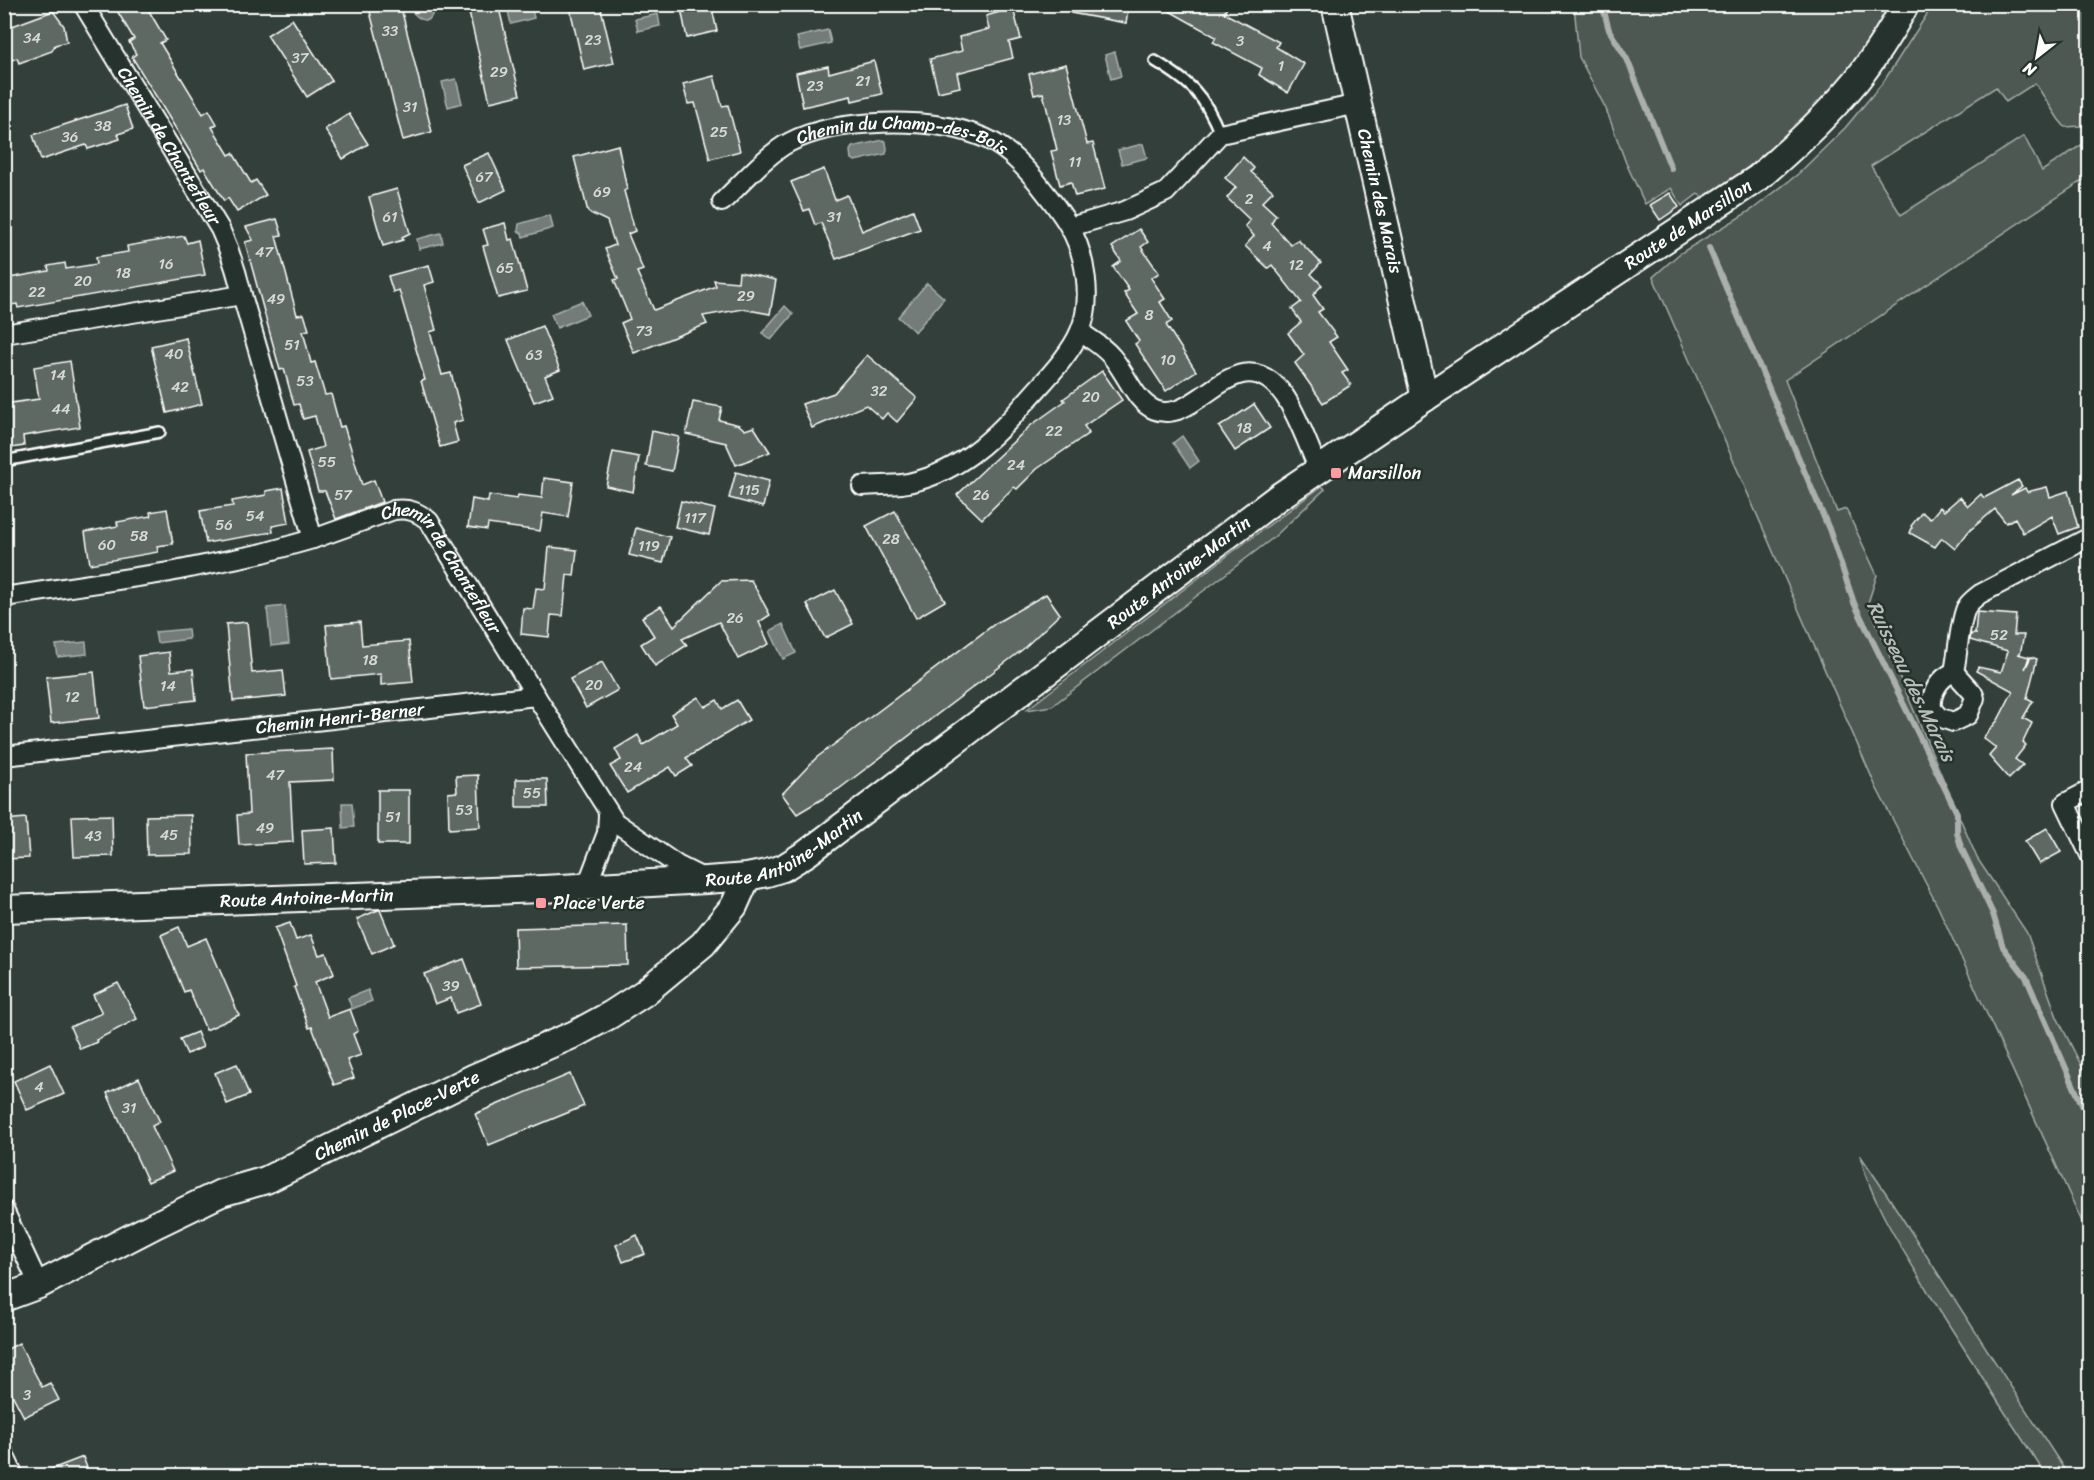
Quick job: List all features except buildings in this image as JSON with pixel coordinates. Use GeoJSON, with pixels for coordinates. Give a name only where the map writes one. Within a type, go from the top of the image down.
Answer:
{"type":"FeatureCollection","features":[{"type":"Feature","properties":{"kind":"street","name":"Chemin de Chantefleur"},"geometry":{"type":"LineString","coordinates":[[83,4],[220,229],[235,264],[313,539]]}},
{"type":"Feature","properties":{"kind":"street","name":"Chemin des Marais"},"geometry":{"type":"LineString","coordinates":[[1335,4],[1425,398]]}},
{"type":"Feature","properties":{"kind":"street","name":"Route de Marsillon"},"geometry":{"type":"LineString","coordinates":[[1425,398],[1758,178],[1800,141],[1857,80],[1906,4]]}},
{"type":"Feature","properties":{"kind":"street"},"geometry":{"type":"LineString","coordinates":[[1070,227],[1125,210],[1166,192],[1220,134],[1358,104]]}},
{"type":"Feature","properties":{"kind":"street","name":"Chemin du Champ-des-Bois"},"geometry":{"type":"LineString","coordinates":[[722,202],[775,153],[788,143],[802,137],[861,124],[910,124],[958,130],[993,142],[1014,157],[1054,203],[1070,227],[1084,270],[1087,294],[1084,316],[1080,332],[1049,375],[1000,432],[949,470],[903,484],[862,486]]}},
{"type":"Feature","properties":{"kind":"street"},"geometry":{"type":"LineString","coordinates":[[4,334],[242,295]]}},
{"type":"Feature","properties":{"kind":"street"},"geometry":{"type":"LineString","coordinates":[[1080,332],[1106,350],[1147,406],[1163,412],[1172,412],[1184,407],[1235,376],[1250,374],[1268,381],[1278,388],[1288,403],[1319,470]]}},
{"type":"Feature","properties":{"kind":"street","name":"Route Antoine-Martin"},"geometry":{"type":"LineString","coordinates":[[4,909],[586,888],[747,877],[783,868],[807,853],[1236,528],[1425,398]]}},
{"type":"Feature","properties":{"kind":"street","name":"Chemin de Chantefleur"},"geometry":{"type":"LineString","coordinates":[[4,597],[170,572],[263,554],[394,510],[406,509],[420,513],[429,521],[536,696]]}},
{"type":"Feature","properties":{"kind":"street"},"geometry":{"type":"LineString","coordinates":[[1954,672],[1966,607],[1971,601],[1980,594],[2090,537]]}},
{"type":"Feature","properties":{"kind":"street"},"geometry":{"type":"LineString","coordinates":[[536,696],[608,815],[622,828],[677,865],[706,880]]}},
{"type":"Feature","properties":{"kind":"street","name":"Chemin Henri-Berner"},"geometry":{"type":"LineString","coordinates":[[4,756],[536,696]]}},
{"type":"Feature","properties":{"kind":"street"},"geometry":{"type":"LineString","coordinates":[[2090,790],[2065,804],[2090,855]]}},
{"type":"Feature","properties":{"kind":"street"},"geometry":{"type":"LineString","coordinates":[[586,888],[608,833],[608,815]]}},
{"type":"Feature","properties":{"kind":"street","name":"Chemin de Place-Verte"},"geometry":{"type":"LineString","coordinates":[[4,1298],[39,1285],[221,1193],[266,1180],[475,1077],[575,1034],[610,1015],[644,993],[703,944],[734,906],[747,877]]}},
{"type":"Feature","properties":{"kind":"street"},"geometry":{"type":"LineString","coordinates":[[4,1210],[39,1285]]}},
{"type":"Feature","properties":{"kind":"street"},"geometry":{"type":"LineString","coordinates":[[4,1454],[14,1476]]}},
{"type":"Feature","properties":{"kind":"lane"},"geometry":{"type":"LineString","coordinates":[[1155,61],[1182,78],[1200,94],[1220,134]]}},
{"type":"Feature","properties":{"kind":"lane"},"geometry":{"type":"LineString","coordinates":[[4,461],[160,432]]}},
{"type":"Feature","properties":{"kind":"shaded area"},"geometry":{"type":"Polygon","coordinates":[[[408,5],[426,5],[433,11],[431,17],[421,19],[408,5]]]}},
{"type":"Feature","properties":{"kind":"shaded area"},"geometry":{"type":"Polygon","coordinates":[[[531,5],[534,18],[511,24],[508,11],[531,5]]]}},
{"type":"Feature","properties":{"kind":"shaded area"},"geometry":{"type":"Polygon","coordinates":[[[1574,5],[1893,5],[1854,63],[1828,95],[1777,145],[1706,199],[1698,194],[1682,206],[1671,188],[1645,204],[1626,163],[1606,109],[1579,57],[1574,5]]]}},
{"type":"Feature","properties":{"kind":"shaded area"},"geometry":{"type":"Polygon","coordinates":[[[1933,5],[2089,5],[2089,122],[2082,126],[2065,127],[2035,83],[2006,102],[1996,87],[1871,166],[1901,215],[2024,136],[2042,171],[2089,140],[2089,176],[1785,380],[1837,512],[1846,509],[1877,575],[1868,603],[1977,858],[2027,933],[2057,1017],[2089,1081],[2089,1237],[1938,907],[1876,787],[1653,277],[1679,254],[1753,209],[1798,174],[1845,128],[1884,81],[1933,5]]]}},
{"type":"Feature","properties":{"kind":"shaded area"},"geometry":{"type":"Polygon","coordinates":[[[658,14],[660,26],[638,31],[635,19],[658,14]]]}},
{"type":"Feature","properties":{"kind":"shaded area"},"geometry":{"type":"Polygon","coordinates":[[[828,30],[831,43],[800,50],[797,37],[828,30]]]}},
{"type":"Feature","properties":{"kind":"shaded area"},"geometry":{"type":"Polygon","coordinates":[[[1115,52],[1121,76],[1111,79],[1105,55],[1115,52]]]}},
{"type":"Feature","properties":{"kind":"shaded area"},"geometry":{"type":"Polygon","coordinates":[[[456,79],[462,103],[448,107],[442,82],[456,79]]]}},
{"type":"Feature","properties":{"kind":"shaded area"},"geometry":{"type":"Polygon","coordinates":[[[883,140],[886,142],[886,154],[855,161],[851,159],[852,147],[883,140]]]}},
{"type":"Feature","properties":{"kind":"shaded area"},"geometry":{"type":"Polygon","coordinates":[[[1143,144],[1147,158],[1122,164],[1118,150],[1143,144]]]}},
{"type":"Feature","properties":{"kind":"shaded area"},"geometry":{"type":"Polygon","coordinates":[[[550,215],[553,228],[523,237],[518,231],[519,224],[550,215]]]}},
{"type":"Feature","properties":{"kind":"shaded area"},"geometry":{"type":"Polygon","coordinates":[[[441,233],[443,243],[419,249],[417,239],[441,233]]]}},
{"type":"Feature","properties":{"kind":"shaded area"},"geometry":{"type":"Polygon","coordinates":[[[927,283],[944,298],[915,332],[898,317],[927,283]]]}},
{"type":"Feature","properties":{"kind":"shaded area"},"geometry":{"type":"Polygon","coordinates":[[[582,301],[588,315],[557,328],[551,314],[582,301]]]}},
{"type":"Feature","properties":{"kind":"shaded area"},"geometry":{"type":"Polygon","coordinates":[[[785,306],[793,314],[771,340],[762,333],[785,306]]]}},
{"type":"Feature","properties":{"kind":"shaded area"},"geometry":{"type":"Polygon","coordinates":[[[1182,436],[1199,461],[1190,468],[1173,443],[1182,436]]]}},
{"type":"Feature","properties":{"kind":"shaded area"},"geometry":{"type":"Polygon","coordinates":[[[1322,486],[1325,489],[1273,538],[1052,706],[1026,710],[1235,550],[1322,486]]]}},
{"type":"Feature","properties":{"kind":"shaded area"},"geometry":{"type":"Polygon","coordinates":[[[285,606],[289,644],[271,646],[267,608],[285,606]]]}},
{"type":"Feature","properties":{"kind":"shaded area"},"geometry":{"type":"Polygon","coordinates":[[[783,624],[796,653],[783,659],[770,631],[783,624]]]}},
{"type":"Feature","properties":{"kind":"shaded area"},"geometry":{"type":"Polygon","coordinates":[[[188,629],[189,639],[157,643],[155,632],[188,629]]]}},
{"type":"Feature","properties":{"kind":"shaded area"},"geometry":{"type":"Polygon","coordinates":[[[86,642],[87,654],[58,657],[56,645],[86,642]]]}},
{"type":"Feature","properties":{"kind":"shaded area"},"geometry":{"type":"Polygon","coordinates":[[[342,803],[352,803],[354,827],[343,828],[342,803]]]}},
{"type":"Feature","properties":{"kind":"shaded area"},"geometry":{"type":"Polygon","coordinates":[[[368,990],[372,1001],[352,1009],[348,998],[368,990]]]}},
{"type":"Feature","properties":{"kind":"shaded area"},"geometry":{"type":"Polygon","coordinates":[[[1860,1155],[2068,1475],[2046,1475],[2016,1429],[1898,1241],[1872,1191],[1860,1155]]]}},
{"type":"Feature","properties":{"kind":"waterway","name":"Ruisseau des Marais"},"geometry":{"type":"LineString","coordinates":[[1602,4],[1609,30],[1627,59],[1671,168]]}},
{"type":"Feature","properties":{"kind":"waterway","name":"Ruisseau des Marais"},"geometry":{"type":"LineString","coordinates":[[1709,248],[1829,529],[1854,603],[1957,813],[1957,833],[1961,847],[1993,914],[2003,947],[2026,977],[2090,1123]]}},
{"type":"Feature","properties":{"kind":"place","name":"Marsillon"},"geometry":{"type":"Point","coordinates":[1336,473]}},
{"type":"Feature","properties":{"kind":"place","name":"Place Verte"},"geometry":{"type":"Point","coordinates":[541,903]}}]}
